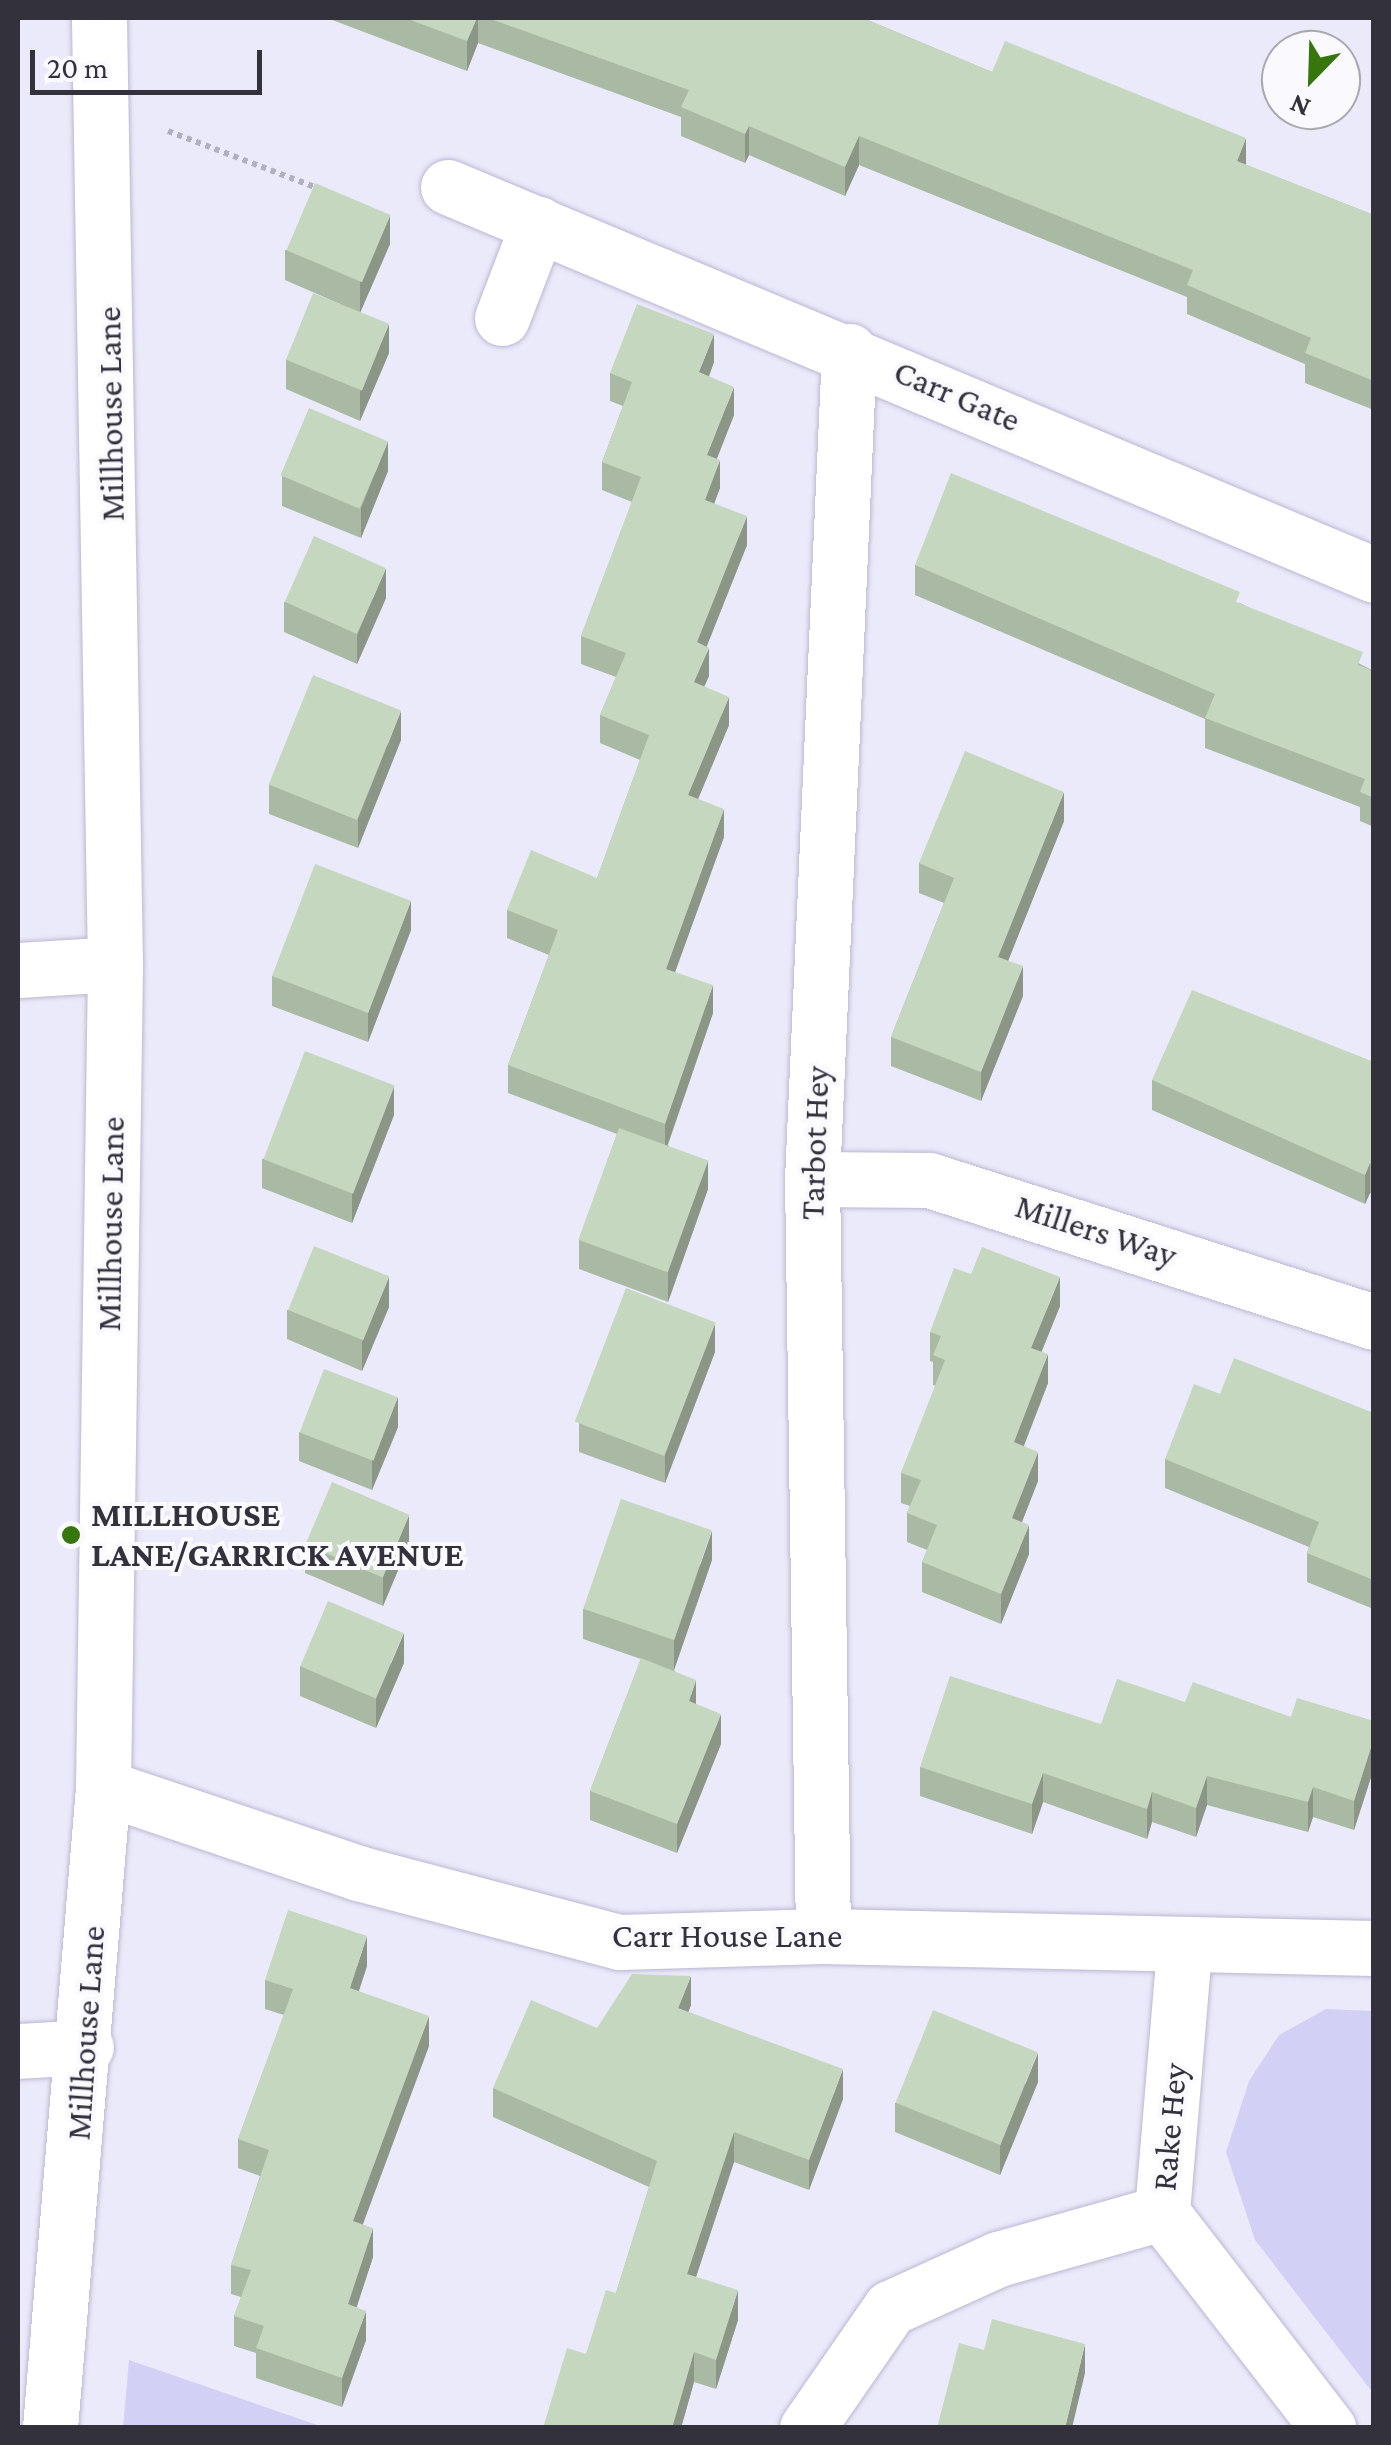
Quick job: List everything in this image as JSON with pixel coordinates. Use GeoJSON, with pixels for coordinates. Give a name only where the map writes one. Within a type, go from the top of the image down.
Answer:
{"type":"FeatureCollection","features":[{"type":"Feature","properties":{"kind":"street","name":"Millhouse Lane"},"geometry":{"type":"LineString","coordinates":[[50,2428],[86,2047],[103,1788],[115,964],[99,18]]}},
{"type":"Feature","properties":{"kind":"street","name":"Carr Gate"},"geometry":{"type":"LineString","coordinates":[[448,187],[850,351],[1374,575]]}},
{"type":"Feature","properties":{"kind":"street"},"geometry":{"type":"LineString","coordinates":[[502,318],[538,224]]}},
{"type":"Feature","properties":{"kind":"street","name":"Tarbot Hey"},"geometry":{"type":"LineString","coordinates":[[823,1936],[812,1178],[850,351]]}},
{"type":"Feature","properties":{"kind":"street"},"geometry":{"type":"LineString","coordinates":[[18,970],[115,964]]}},
{"type":"Feature","properties":{"kind":"street","name":"Millers Way"},"geometry":{"type":"LineString","coordinates":[[812,1178],[928,1180],[1374,1322]]}},
{"type":"Feature","properties":{"kind":"street","name":"Carr House Lane"},"geometry":{"type":"LineString","coordinates":[[103,1788],[358,1874],[619,1942],[823,1936],[1184,1950],[1374,1948]]}},
{"type":"Feature","properties":{"kind":"street","name":"Rake Hey"},"geometry":{"type":"LineString","coordinates":[[1184,1950],[1162,2213],[1198,2248],[1328,2428]]}},
{"type":"Feature","properties":{"kind":"street"},"geometry":{"type":"LineString","coordinates":[[18,2051],[86,2047]]}},
{"type":"Feature","properties":{"kind":"street"},"geometry":{"type":"LineString","coordinates":[[807,2428],[890,2308],[998,2259],[1162,2213]]}},
{"type":"Feature","properties":{"kind":"path"},"geometry":{"type":"LineString","coordinates":[[102,106],[340,196]]}},
{"type":"Feature","properties":{"kind":"shaded area"},"geometry":{"type":"Polygon","coordinates":[[[1326,2009],[1373,2011],[1373,2393],[1255,2240],[1226,2152],[1249,2081],[1279,2035],[1326,2009]]]}},
{"type":"Feature","properties":{"kind":"shaded area"},"geometry":{"type":"Polygon","coordinates":[[[129,2360],[323,2427],[123,2427],[129,2360]]]}},
{"type":"Feature","properties":{"kind":"building"},"geometry":{"type":"Polygon","coordinates":[[[405,18],[477,18],[467,41],[405,18]]]}},
{"type":"Feature","properties":{"kind":"building"},"geometry":{"type":"Polygon","coordinates":[[[488,18],[863,18],[992,72],[1005,41],[1246,138],[1237,161],[1374,215],[1374,381],[1305,353],[1311,338],[1187,285],[1193,270],[859,136],[845,167],[749,126],[745,134],[681,107],[689,90],[488,18]]]}},
{"type":"Feature","properties":{"kind":"building"},"geometry":{"type":"Polygon","coordinates":[[[315,183],[390,215],[362,282],[286,250],[315,183]]]}},
{"type":"Feature","properties":{"kind":"building"},"geometry":{"type":"Polygon","coordinates":[[[313,293],[389,324],[362,390],[286,360],[313,293]]]}},
{"type":"Feature","properties":{"kind":"building"},"geometry":{"type":"Polygon","coordinates":[[[637,304],[714,334],[699,372],[734,387],[707,455],[720,460],[705,500],[747,516],[697,642],[709,648],[694,682],[729,697],[688,795],[724,809],[666,969],[713,985],[665,1124],[508,1065],[558,930],[507,910],[531,850],[597,878],[649,735],[600,715],[626,653],[581,636],[641,477],[602,462],[632,382],[610,373],[637,304]]]}},
{"type":"Feature","properties":{"kind":"building"},"geometry":{"type":"Polygon","coordinates":[[[309,408],[388,442],[360,509],[280,475],[309,408]]]}},
{"type":"Feature","properties":{"kind":"building"},"geometry":{"type":"Polygon","coordinates":[[[951,473],[1240,592],[1236,602],[1363,652],[1358,665],[1374,671],[1374,798],[1360,792],[1365,779],[1205,718],[1215,694],[915,565],[951,473]]]}},
{"type":"Feature","properties":{"kind":"building"},"geometry":{"type":"Polygon","coordinates":[[[314,536],[386,568],[357,634],[285,602],[314,536]]]}},
{"type":"Feature","properties":{"kind":"building"},"geometry":{"type":"Polygon","coordinates":[[[313,675],[401,711],[357,820],[269,784],[313,675]]]}},
{"type":"Feature","properties":{"kind":"building"},"geometry":{"type":"Polygon","coordinates":[[[965,751],[1064,792],[998,957],[1023,966],[981,1072],[891,1037],[954,878],[919,863],[965,751]]]}},
{"type":"Feature","properties":{"kind":"building"},"geometry":{"type":"Polygon","coordinates":[[[315,864],[411,901],[368,1013],[272,976],[315,864]]]}},
{"type":"Feature","properties":{"kind":"building"},"geometry":{"type":"Polygon","coordinates":[[[1192,990],[1374,1062],[1374,1165],[1370,1163],[1365,1175],[1152,1080],[1192,990]]]}},
{"type":"Feature","properties":{"kind":"building"},"geometry":{"type":"Polygon","coordinates":[[[305,1051],[395,1085],[353,1194],[263,1159],[305,1051]]]}},
{"type":"Feature","properties":{"kind":"building"},"geometry":{"type":"Polygon","coordinates":[[[619,1128],[708,1160],[668,1272],[578,1240],[619,1128]]]}},
{"type":"Feature","properties":{"kind":"building"},"geometry":{"type":"Polygon","coordinates":[[[314,1246],[389,1276],[363,1340],[288,1310],[314,1246]]]}},
{"type":"Feature","properties":{"kind":"building"},"geometry":{"type":"Polygon","coordinates":[[[982,1247],[1060,1277],[1031,1348],[1048,1354],[1014,1442],[1038,1452],[1012,1518],[1029,1525],[1001,1594],[922,1562],[937,1525],[907,1513],[921,1480],[901,1473],[945,1360],[933,1355],[941,1336],[930,1332],[954,1268],[971,1274],[982,1247]]]}},
{"type":"Feature","properties":{"kind":"building"},"geometry":{"type":"Polygon","coordinates":[[[626,1288],[716,1322],[664,1456],[575,1422],[626,1288]]]}},
{"type":"Feature","properties":{"kind":"building"},"geometry":{"type":"Polygon","coordinates":[[[1234,1358],[1374,1413],[1371,1579],[1307,1553],[1319,1522],[1165,1459],[1194,1384],[1220,1394],[1234,1358]]]}},
{"type":"Feature","properties":{"kind":"building"},"geometry":{"type":"Polygon","coordinates":[[[324,1369],[398,1397],[373,1461],[300,1432],[324,1369]]]}},
{"type":"Feature","properties":{"kind":"building"},"geometry":{"type":"Polygon","coordinates":[[[332,1482],[409,1515],[383,1577],[305,1545],[332,1482]]]}},
{"type":"Feature","properties":{"kind":"building"},"geometry":{"type":"Polygon","coordinates":[[[621,1499],[712,1530],[674,1640],[583,1609],[621,1499]]]}},
{"type":"Feature","properties":{"kind":"building"},"geometry":{"type":"Polygon","coordinates":[[[328,1601],[403,1633],[376,1698],[300,1666],[328,1601]]]}},
{"type":"Feature","properties":{"kind":"building"},"geometry":{"type":"Polygon","coordinates":[[[641,1658],[696,1680],[689,1701],[721,1714],[677,1824],[590,1791],[641,1658]]]}},
{"type":"Feature","properties":{"kind":"building"},"geometry":{"type":"Polygon","coordinates":[[[950,1676],[1101,1724],[1117,1679],[1185,1702],[1193,1682],[1291,1717],[1297,1698],[1374,1721],[1374,1738],[1354,1801],[1313,1787],[1308,1802],[1207,1776],[1196,1808],[1152,1792],[1147,1809],[1043,1773],[1032,1804],[920,1767],[950,1676]]]}},
{"type":"Feature","properties":{"kind":"building"},"geometry":{"type":"Polygon","coordinates":[[[288,1910],[367,1936],[350,1988],[429,2016],[353,2221],[373,2228],[348,2304],[366,2311],[342,2378],[256,2348],[264,2326],[234,2316],[251,2270],[231,2265],[269,2150],[238,2139],[293,1989],[265,1980],[288,1910]]]}},
{"type":"Feature","properties":{"kind":"building"},"geometry":{"type":"Polygon","coordinates":[[[632,1974],[691,1976],[678,2008],[843,2069],[809,2160],[734,2132],[687,2274],[738,2290],[716,2360],[694,2352],[672,2428],[543,2428],[567,2348],[586,2354],[606,2290],[616,2293],[657,2161],[493,2088],[531,2000],[597,2028],[632,1974]]]}},
{"type":"Feature","properties":{"kind":"building"},"geometry":{"type":"Polygon","coordinates":[[[933,2010],[1038,2052],[1000,2145],[896,2103],[933,2010]]]}},
{"type":"Feature","properties":{"kind":"building"},"geometry":{"type":"Polygon","coordinates":[[[992,2319],[1085,2344],[1065,2428],[937,2428],[959,2343],[984,2350],[992,2319]]]}},
{"type":"Feature","properties":{"kind":"place","name":"MILLHOUSE LANE/GARRICK AVENUE"},"geometry":{"type":"Point","coordinates":[71,1535]}}]}
